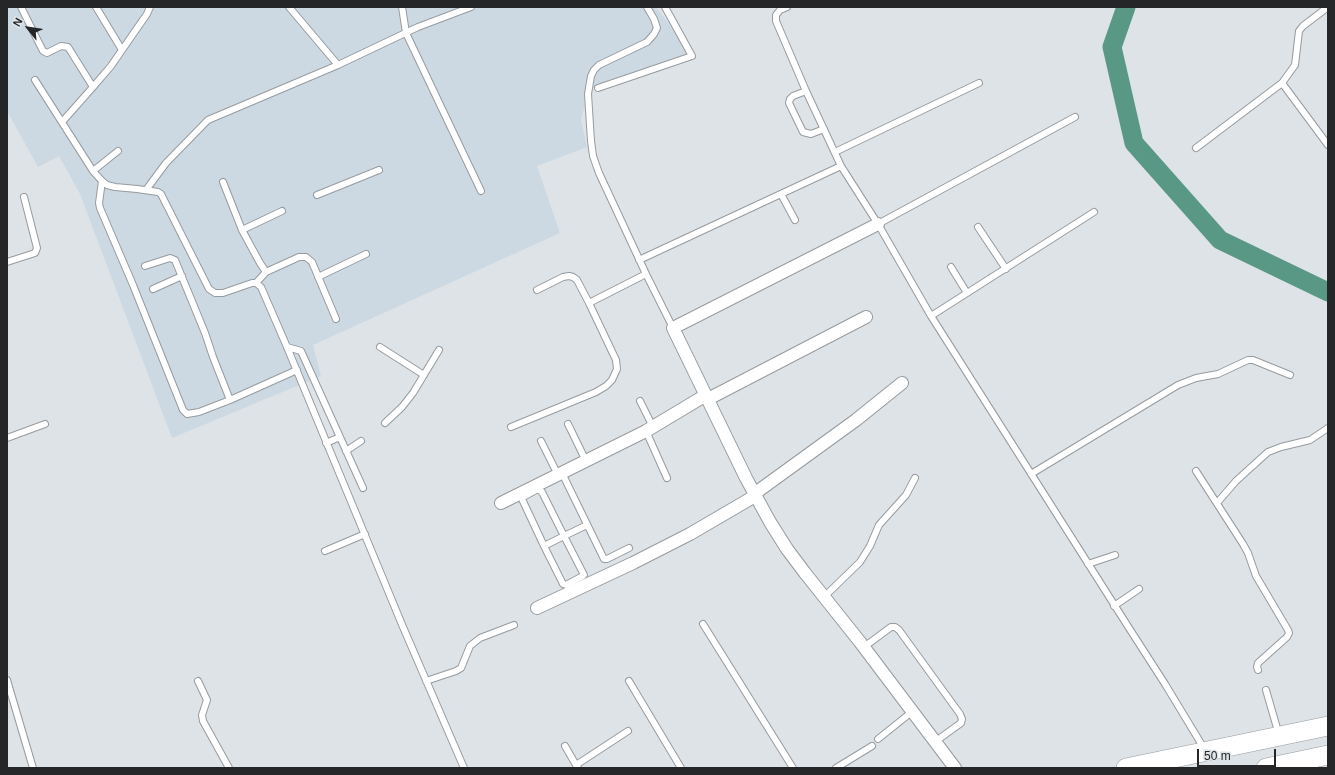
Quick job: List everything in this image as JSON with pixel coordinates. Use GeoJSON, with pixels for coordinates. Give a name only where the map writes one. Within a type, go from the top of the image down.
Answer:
{"type":"FeatureCollection","features":[{"type":"Feature","properties":{"kind":"main road"},"geometry":{"type":"LineString","coordinates":[[1126,768],[1328,726]]}},
{"type":"Feature","properties":{"kind":"main road"},"geometry":{"type":"LineString","coordinates":[[1266,768],[1318,759]]}},
{"type":"Feature","properties":{"kind":"street"},"geometry":{"type":"LineString","coordinates":[[878,224],[673,328],[755,495],[787,549],[864,647],[955,768]]}},
{"type":"Feature","properties":{"kind":"street"},"geometry":{"type":"LineString","coordinates":[[501,503],[650,429],[707,397],[866,317]]}},
{"type":"Feature","properties":{"kind":"street"},"geometry":{"type":"LineString","coordinates":[[537,608],[633,563],[690,534],[755,495],[856,420],[902,383]]}},
{"type":"Feature","properties":{"kind":"lane"},"geometry":{"type":"LineString","coordinates":[[21,7],[43,51],[47,53],[61,46],[68,47],[93,87]]}},
{"type":"Feature","properties":{"kind":"lane"},"geometry":{"type":"LineString","coordinates":[[96,7],[122,50]]}},
{"type":"Feature","properties":{"kind":"lane"},"geometry":{"type":"LineString","coordinates":[[62,122],[111,66],[147,14],[150,7]]}},
{"type":"Feature","properties":{"kind":"lane"},"geometry":{"type":"LineString","coordinates":[[289,7],[338,65]]}},
{"type":"Feature","properties":{"kind":"lane"},"geometry":{"type":"LineString","coordinates":[[402,7],[406,33],[481,191]]}},
{"type":"Feature","properties":{"kind":"lane"},"geometry":{"type":"LineString","coordinates":[[146,190],[166,163],[208,120],[338,65],[406,33],[471,7]]}},
{"type":"Feature","properties":{"kind":"lane"},"geometry":{"type":"LineString","coordinates":[[647,7],[657,28],[654,34],[647,42],[599,65],[591,76],[588,94],[593,156],[599,173],[639,260],[673,328]]}},
{"type":"Feature","properties":{"kind":"lane"},"geometry":{"type":"LineString","coordinates":[[598,88],[692,56],[665,7]]}},
{"type":"Feature","properties":{"kind":"lane"},"geometry":{"type":"LineString","coordinates":[[787,7],[780,10],[776,15],[776,21],[806,91],[841,166],[878,224],[931,316],[1165,684],[1206,752]]}},
{"type":"Feature","properties":{"kind":"lane"},"geometry":{"type":"LineString","coordinates":[[1196,148],[1282,83],[1295,65],[1299,31],[1303,26],[1328,7]]}},
{"type":"Feature","properties":{"kind":"lane"},"geometry":{"type":"LineString","coordinates":[[35,80],[93,171],[107,185],[158,192],[163,198],[209,289],[215,293],[223,293],[256,283],[266,272],[299,258],[306,257],[312,262],[336,319]]}},
{"type":"Feature","properties":{"kind":"lane"},"geometry":{"type":"LineString","coordinates":[[835,152],[979,83]]}},
{"type":"Feature","properties":{"kind":"lane"},"geometry":{"type":"LineString","coordinates":[[1282,83],[1327,141]]}},
{"type":"Feature","properties":{"kind":"lane"},"geometry":{"type":"LineString","coordinates":[[806,91],[792,96],[789,103],[803,132],[811,134],[824,130]]}},
{"type":"Feature","properties":{"kind":"lane"},"geometry":{"type":"LineString","coordinates":[[878,224],[1075,117]]}},
{"type":"Feature","properties":{"kind":"lane"},"geometry":{"type":"LineString","coordinates":[[93,171],[118,151]]}},
{"type":"Feature","properties":{"kind":"lane"},"geometry":{"type":"LineString","coordinates":[[639,260],[841,166]]}},
{"type":"Feature","properties":{"kind":"lane"},"geometry":{"type":"LineString","coordinates":[[317,195],[379,170]]}},
{"type":"Feature","properties":{"kind":"lane"},"geometry":{"type":"LineString","coordinates":[[102,180],[99,203],[100,208],[133,285],[183,410],[187,414],[192,414],[230,400],[297,370]]}},
{"type":"Feature","properties":{"kind":"lane"},"geometry":{"type":"LineString","coordinates":[[223,182],[242,230],[266,272]]}},
{"type":"Feature","properties":{"kind":"lane"},"geometry":{"type":"LineString","coordinates":[[781,194],[795,220]]}},
{"type":"Feature","properties":{"kind":"lane"},"geometry":{"type":"LineString","coordinates":[[7,261],[35,253],[37,248],[24,197]]}},
{"type":"Feature","properties":{"kind":"lane"},"geometry":{"type":"LineString","coordinates":[[242,230],[282,211]]}},
{"type":"Feature","properties":{"kind":"lane"},"geometry":{"type":"LineString","coordinates":[[931,316],[1094,212]]}},
{"type":"Feature","properties":{"kind":"lane"},"geometry":{"type":"LineString","coordinates":[[978,227],[1006,269]]}},
{"type":"Feature","properties":{"kind":"lane"},"geometry":{"type":"LineString","coordinates":[[318,277],[366,254]]}},
{"type":"Feature","properties":{"kind":"lane"},"geometry":{"type":"LineString","coordinates":[[145,266],[170,258],[175,260],[230,400]]}},
{"type":"Feature","properties":{"kind":"lane"},"geometry":{"type":"LineString","coordinates":[[951,267],[967,293]]}},
{"type":"Feature","properties":{"kind":"lane"},"geometry":{"type":"LineString","coordinates":[[589,303],[646,274]]}},
{"type":"Feature","properties":{"kind":"lane"},"geometry":{"type":"LineString","coordinates":[[153,289],[182,276]]}},
{"type":"Feature","properties":{"kind":"lane"},"geometry":{"type":"LineString","coordinates":[[511,427],[596,392],[612,380],[617,369],[616,360],[577,280],[569,276],[563,277],[537,290]]}},
{"type":"Feature","properties":{"kind":"lane"},"geometry":{"type":"LineString","coordinates":[[256,283],[261,287],[297,370],[403,628],[464,768]]}},
{"type":"Feature","properties":{"kind":"lane"},"geometry":{"type":"LineString","coordinates":[[287,347],[301,351],[363,488]]}},
{"type":"Feature","properties":{"kind":"lane"},"geometry":{"type":"LineString","coordinates":[[380,347],[424,375]]}},
{"type":"Feature","properties":{"kind":"lane"},"geometry":{"type":"LineString","coordinates":[[385,423],[402,407],[413,393],[439,350]]}},
{"type":"Feature","properties":{"kind":"lane"},"geometry":{"type":"LineString","coordinates":[[1031,474],[1178,385],[1196,378],[1218,374],[1248,360],[1253,360],[1290,375]]}},
{"type":"Feature","properties":{"kind":"lane"},"geometry":{"type":"LineString","coordinates":[[640,401],[667,478]]}},
{"type":"Feature","properties":{"kind":"lane"},"geometry":{"type":"LineString","coordinates":[[7,438],[45,424]]}},
{"type":"Feature","properties":{"kind":"lane"},"geometry":{"type":"LineString","coordinates":[[568,424],[586,461]]}},
{"type":"Feature","properties":{"kind":"lane"},"geometry":{"type":"LineString","coordinates":[[1217,503],[1236,481],[1268,452],[1280,446],[1310,440],[1328,428]]}},
{"type":"Feature","properties":{"kind":"lane"},"geometry":{"type":"LineString","coordinates":[[326,443],[340,437]]}},
{"type":"Feature","properties":{"kind":"lane"},"geometry":{"type":"LineString","coordinates":[[346,451],[361,441]]}},
{"type":"Feature","properties":{"kind":"lane"},"geometry":{"type":"LineString","coordinates":[[541,441],[604,558],[607,559],[629,548]]}},
{"type":"Feature","properties":{"kind":"lane"},"geometry":{"type":"LineString","coordinates":[[1196,471],[1243,544],[1248,553],[1256,576],[1289,633],[1287,637],[1258,662],[1258,670]]}},
{"type":"Feature","properties":{"kind":"lane"},"geometry":{"type":"LineString","coordinates":[[824,597],[860,562],[870,546],[879,524],[906,495],[915,478]]}},
{"type":"Feature","properties":{"kind":"lane"},"geometry":{"type":"LineString","coordinates":[[538,489],[542,492],[584,575],[566,585],[563,584],[544,546],[522,499],[538,489]]}},
{"type":"Feature","properties":{"kind":"lane"},"geometry":{"type":"LineString","coordinates":[[544,546],[587,525]]}},
{"type":"Feature","properties":{"kind":"lane"},"geometry":{"type":"LineString","coordinates":[[325,551],[365,534]]}},
{"type":"Feature","properties":{"kind":"lane"},"geometry":{"type":"LineString","coordinates":[[1088,564],[1116,555]]}},
{"type":"Feature","properties":{"kind":"lane"},"geometry":{"type":"LineString","coordinates":[[1114,606],[1139,590]]}},
{"type":"Feature","properties":{"kind":"lane"},"geometry":{"type":"LineString","coordinates":[[703,624],[793,768]]}},
{"type":"Feature","properties":{"kind":"lane"},"geometry":{"type":"LineString","coordinates":[[426,681],[461,668],[470,646],[480,638],[514,625]]}},
{"type":"Feature","properties":{"kind":"lane"},"geometry":{"type":"LineString","coordinates":[[864,647],[891,627],[895,627],[899,630],[960,714],[962,719],[961,723],[936,741]]}},
{"type":"Feature","properties":{"kind":"lane"},"geometry":{"type":"LineString","coordinates":[[7,680],[34,768]]}},
{"type":"Feature","properties":{"kind":"lane"},"geometry":{"type":"LineString","coordinates":[[198,681],[207,700],[202,715],[203,721],[229,768]]}},
{"type":"Feature","properties":{"kind":"lane"},"geometry":{"type":"LineString","coordinates":[[628,681],[681,768]]}},
{"type":"Feature","properties":{"kind":"lane"},"geometry":{"type":"LineString","coordinates":[[1266,690],[1279,736]]}},
{"type":"Feature","properties":{"kind":"lane"},"geometry":{"type":"LineString","coordinates":[[878,739],[913,711]]}},
{"type":"Feature","properties":{"kind":"lane"},"geometry":{"type":"LineString","coordinates":[[565,746],[577,766],[628,731]]}},
{"type":"Feature","properties":{"kind":"lane"},"geometry":{"type":"LineString","coordinates":[[836,768],[872,746]]}},
{"type":"Feature","properties":{"kind":"shaded area"},"geometry":{"type":"Polygon","coordinates":[[[7,7],[656,7],[692,54],[589,89],[581,120],[587,147],[537,166],[560,233],[313,345],[321,376],[172,438],[80,194],[59,156],[38,167],[7,111],[7,7]]]}},
{"type":"Feature","properties":{"kind":"waterway"},"geometry":{"type":"LineString","coordinates":[[1126,7],[1112,47],[1134,143],[1220,240],[1328,292]]}}]}
